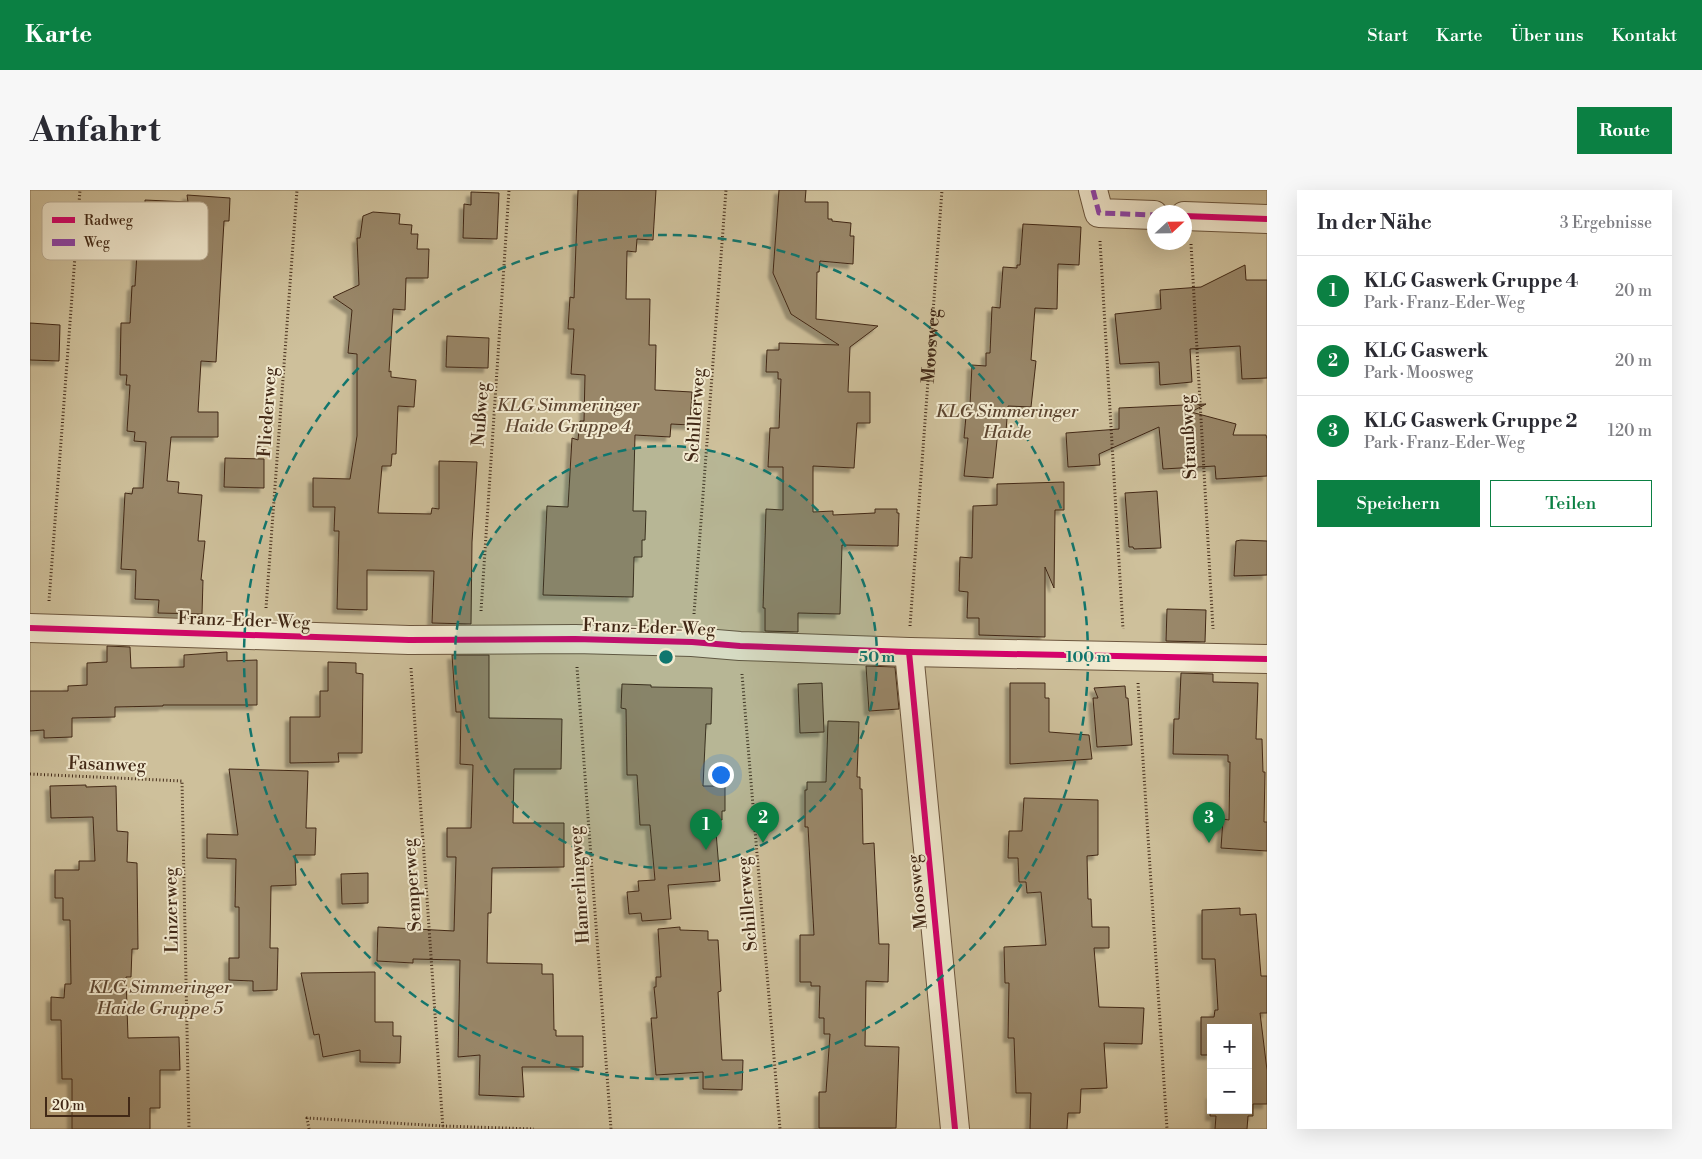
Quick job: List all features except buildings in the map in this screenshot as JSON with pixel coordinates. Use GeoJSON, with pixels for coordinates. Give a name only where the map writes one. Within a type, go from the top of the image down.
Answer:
{"type":"FeatureCollection","features":[{"type":"Feature","properties":{"kind":"street"},"geometry":{"type":"LineString","coordinates":[[1093,190],[1099,213],[1147,215]]}},
{"type":"Feature","properties":{"kind":"street"},"geometry":{"type":"LineString","coordinates":[[1192,216],[1267,219]]}},
{"type":"Feature","properties":{"kind":"street","name":"Franz-Eder-Weg"},"geometry":{"type":"LineString","coordinates":[[39,629],[409,640],[575,639],[692,642],[740,646],[908,652],[1267,659]]}},
{"type":"Feature","properties":{"kind":"street","name":"Moosweg"},"geometry":{"type":"LineString","coordinates":[[908,652],[956,1129]]}},
{"type":"Feature","properties":{"kind":"path"},"geometry":{"type":"LineString","coordinates":[[39,629],[73,260]]}},
{"type":"Feature","properties":{"kind":"path"},"geometry":{"type":"LineString","coordinates":[[309,1129],[307,1118],[443,1128],[534,1129]]}},
{"type":"Feature","properties":{"kind":"green space"},"geometry":{"type":"Polygon","coordinates":[[[30,190],[1267,190],[1267,1129],[30,1129],[30,190]]]}},
{"type":"Feature","properties":{"kind":"marked path"},"geometry":{"type":"LineString","coordinates":[[1093,190],[1099,213],[1147,215]]}},
{"type":"Feature","properties":{"kind":"cycle path"},"geometry":{"type":"LineString","coordinates":[[1192,216],[1267,219]]}},
{"type":"Feature","properties":{"kind":"cycle path"},"geometry":{"type":"LineString","coordinates":[[30,628],[409,640],[575,639],[692,642],[740,646],[909,652],[1267,659]]}},
{"type":"Feature","properties":{"kind":"cycle path"},"geometry":{"type":"LineString","coordinates":[[909,652],[955,1129]]}},
{"type":"Feature","properties":{"kind":"place","name":"KLG Gaswerk"},"geometry":{"type":"Point","coordinates":[763,843]}},
{"type":"Feature","properties":{"kind":"place","name":"KLG Gaswerk Gruppe 2"},"geometry":{"type":"Point","coordinates":[1209,843]}},
{"type":"Feature","properties":{"kind":"place","name":"KLG Gaswerk Gruppe 4"},"geometry":{"type":"Point","coordinates":[706,850]}},
{"type":"Feature","properties":{"kind":"park label","name":"KLG Simmeringer Haide Gruppe 4"},"geometry":{"type":"Point","coordinates":[568,415]}},
{"type":"Feature","properties":{"kind":"park label","name":"KLG Simmeringer Haide"},"geometry":{"type":"Point","coordinates":[1007,421]}},
{"type":"Feature","properties":{"kind":"park label","name":"KLG Simmeringer Haide Gruppe 5"},"geometry":{"type":"Point","coordinates":[160,998]}}]}
